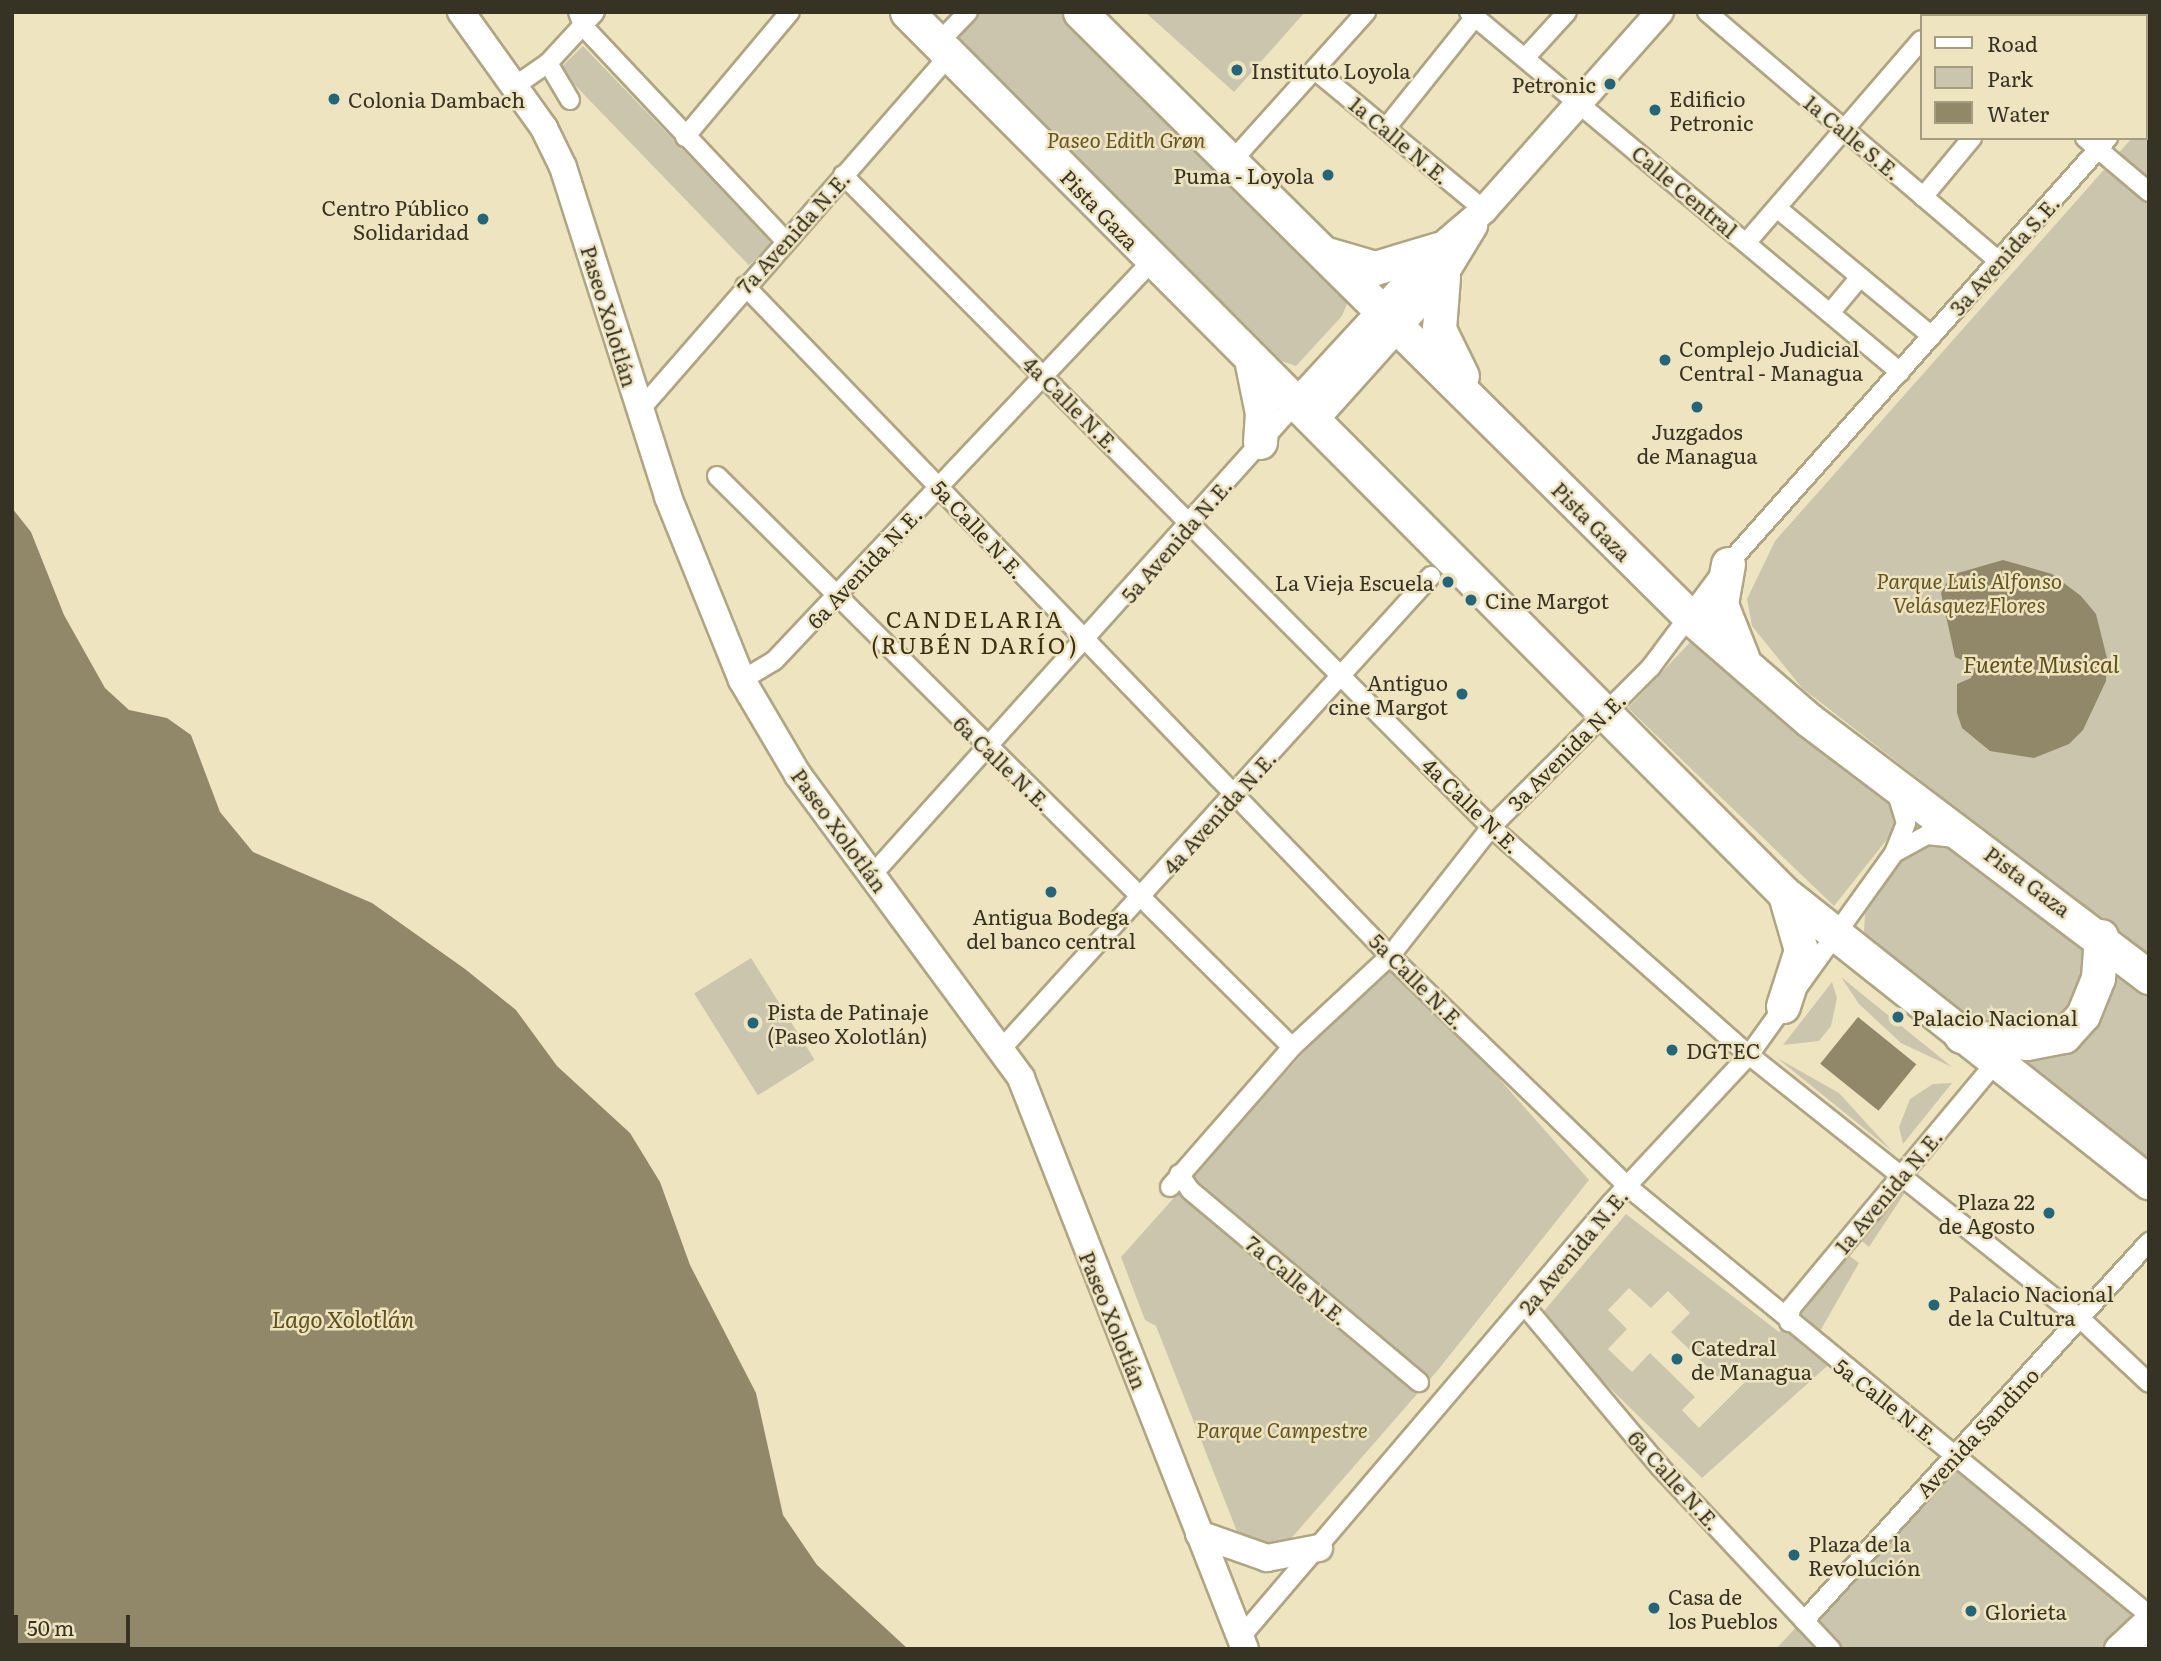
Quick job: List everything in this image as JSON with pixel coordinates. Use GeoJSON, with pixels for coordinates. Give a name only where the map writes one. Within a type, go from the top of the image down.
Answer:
{"type":"FeatureCollection","features":[{"type":"Feature","properties":{"kind":"highway","name":"Pista Gaza"},"geometry":{"type":"LineString","coordinates":[[907,12],[1252,364],[1603,708],[1784,893],[1833,935],[2149,1182]]}},
{"type":"Feature","properties":{"kind":"highway","name":"Pista Gaza"},"geometry":{"type":"LineString","coordinates":[[1080,12],[1690,617],[1748,669],[1886,777],[2101,936],[2149,977]]}},
{"type":"Feature","properties":{"kind":"highway"},"geometry":{"type":"LineString","coordinates":[[1316,247],[1350,265],[1375,268],[1441,263],[1441,338],[1498,427]]}},
{"type":"Feature","properties":{"kind":"highway"},"geometry":{"type":"LineString","coordinates":[[1252,364],[1262,413],[1260,442]]}},
{"type":"Feature","properties":{"kind":"highway"},"geometry":{"type":"LineString","coordinates":[[1728,564],[1721,604],[1748,669]]}},
{"type":"Feature","properties":{"kind":"highway"},"geometry":{"type":"LineString","coordinates":[[1783,1006],[1801,950],[1784,893]]}},
{"type":"Feature","properties":{"kind":"highway"},"geometry":{"type":"LineString","coordinates":[[1961,1036],[2027,1043],[2064,1036],[2083,1015],[2098,978],[2101,936]]}},
{"type":"Feature","properties":{"kind":"street","name":"Paseo Xolotlán"},"geometry":{"type":"LineString","coordinates":[[461,12],[512,88],[544,128],[563,167],[639,411],[701,591],[742,680],[797,775],[1004,1046],[1242,1645]]}},
{"type":"Feature","properties":{"kind":"street"},"geometry":{"type":"LineString","coordinates":[[512,88],[548,63],[581,19],[595,12]]}},
{"type":"Feature","properties":{"kind":"street"},"geometry":{"type":"LineString","coordinates":[[685,137],[790,12]]}},
{"type":"Feature","properties":{"kind":"street","name":"7a Avenida N.E."},"geometry":{"type":"LineString","coordinates":[[639,411],[843,175],[944,49],[968,12]]}},
{"type":"Feature","properties":{"kind":"street"},"geometry":{"type":"LineString","coordinates":[[1231,162],[1366,12]]}},
{"type":"Feature","properties":{"kind":"street"},"geometry":{"type":"LineString","coordinates":[[1525,58],[1567,12]]}},
{"type":"Feature","properties":{"kind":"street","name":"5a Avenida N.E."},"geometry":{"type":"LineString","coordinates":[[872,875],[985,747],[1086,643],[1260,442],[1304,413],[1441,263],[1484,210],[1660,12]]}},
{"type":"Feature","properties":{"kind":"street","name":"1a Calle S.E."},"geometry":{"type":"LineString","coordinates":[[1707,12],[1999,261]]}},
{"type":"Feature","properties":{"kind":"street"},"geometry":{"type":"LineString","coordinates":[[1386,128],[1472,15]]}},
{"type":"Feature","properties":{"kind":"street","name":"Calle Central"},"geometry":{"type":"LineString","coordinates":[[1472,15],[1900,372]]}},
{"type":"Feature","properties":{"kind":"street"},"geometry":{"type":"LineString","coordinates":[[581,19],[685,137],[785,240]]}},
{"type":"Feature","properties":{"kind":"street"},"geometry":{"type":"LineString","coordinates":[[1746,243],[1920,41]]}},
{"type":"Feature","properties":{"kind":"street"},"geometry":{"type":"LineString","coordinates":[[548,63],[570,100]]}},
{"type":"Feature","properties":{"kind":"street","name":"1a Calle N.E."},"geometry":{"type":"LineString","coordinates":[[1315,70],[1484,210]]}},
{"type":"Feature","properties":{"kind":"street"},"geometry":{"type":"LineString","coordinates":[[1923,197],[1970,140]]}},
{"type":"Feature","properties":{"kind":"street"},"geometry":{"type":"LineString","coordinates":[[2097,142],[2149,192]]}},
{"type":"Feature","properties":{"kind":"street","name":"3a Avenida S.E."},"geometry":{"type":"LineString","coordinates":[[1900,372],[1999,261],[2097,142]]}},
{"type":"Feature","properties":{"kind":"street","name":"4a Calle N.E."},"geometry":{"type":"LineString","coordinates":[[843,175],[1192,523],[1491,827],[1749,1055],[2081,1319],[2149,1383]]}},
{"type":"Feature","properties":{"kind":"street"},"geometry":{"type":"LineString","coordinates":[[1777,208],[1932,336]]}},
{"type":"Feature","properties":{"kind":"street","name":"6a Avenida N.E."},"geometry":{"type":"LineString","coordinates":[[742,680],[774,661],[836,598],[1152,261]]}},
{"type":"Feature","properties":{"kind":"street"},"geometry":{"type":"LineString","coordinates":[[1830,313],[1860,277]]}},
{"type":"Feature","properties":{"kind":"street","name":"5a Calle N.E."},"geometry":{"type":"LineString","coordinates":[[745,286],[940,487],[1086,643],[1237,792],[1390,956],[1627,1186],[1789,1322],[1956,1455],[2149,1618]]}},
{"type":"Feature","properties":{"kind":"street","name":"3a Avenida N.E."},"geometry":{"type":"LineString","coordinates":[[1175,1180],[1292,1048],[1390,956],[1491,827],[1603,708],[1651,667],[1728,564],[1900,372]]}},
{"type":"Feature","properties":{"kind":"street","name":"6a Calle N.E."},"geometry":{"type":"LineString","coordinates":[[717,476],[985,747],[1143,896],[1292,1048]]}},
{"type":"Feature","properties":{"kind":"street","name":"4a Avenida N.E."},"geometry":{"type":"LineString","coordinates":[[1004,1046],[1431,576]]}},
{"type":"Feature","properties":{"kind":"street","name":"2a Avenida N.E."},"geometry":{"type":"LineString","coordinates":[[1242,1645],[1318,1548],[1627,1186],[1749,1055],[1894,853],[1906,814],[1886,777]]}},
{"type":"Feature","properties":{"kind":"street","name":"2a Avenida N.E."},"geometry":{"type":"LineString","coordinates":[[1894,853],[1927,835],[1975,842]]}},
{"type":"Feature","properties":{"kind":"street","name":"1a Avenida N.E."},"geometry":{"type":"LineString","coordinates":[[1789,1322],[1791,1308],[1995,1062]]}},
{"type":"Feature","properties":{"kind":"street","name":"7a Calle N.E."},"geometry":{"type":"LineString","coordinates":[[1175,1180],[1419,1382]]}},
{"type":"Feature","properties":{"kind":"street","name":"Avenida Sandino"},"geometry":{"type":"LineString","coordinates":[[1804,1621],[2149,1242]]}},
{"type":"Feature","properties":{"kind":"street","name":"6a Calle N.E."},"geometry":{"type":"LineString","coordinates":[[1525,1306],[1660,1467],[1831,1649]]}},
{"type":"Feature","properties":{"kind":"street"},"geometry":{"type":"LineString","coordinates":[[1199,1534],[1267,1558],[1318,1548]]}},
{"type":"Feature","properties":{"kind":"street"},"geometry":{"type":"LineString","coordinates":[[2118,1649],[2149,1618]]}},
{"type":"Feature","properties":{"kind":"green space","name":"Paseo Edith Grøn"},"geometry":{"type":"Polygon","coordinates":[[[981,12],[1062,12],[1349,299],[1342,316],[1296,366],[1276,359],[960,44],[959,35],[981,12]]]}},
{"type":"Feature","properties":{"kind":"green space"},"geometry":{"type":"Polygon","coordinates":[[[1145,12],[1305,12],[1234,92],[1145,12]]]}},
{"type":"Feature","properties":{"kind":"green space"},"geometry":{"type":"Polygon","coordinates":[[[583,46],[773,242],[749,265],[559,69],[583,46]]]}},
{"type":"Feature","properties":{"kind":"green space","name":"Parque Luis Alfonso Velásquez Flores"},"geometry":{"type":"Polygon","coordinates":[[[2149,120],[2149,958],[1802,688],[1752,626],[1747,599],[1775,541],[2130,140],[2147,140],[2149,120]]]}},
{"type":"Feature","properties":{"kind":"green space"},"geometry":{"type":"Polygon","coordinates":[[[1694,638],[1890,797],[1898,816],[1896,828],[1834,906],[1628,708],[1694,638]]]}},
{"type":"Feature","properties":{"kind":"green space"},"geometry":{"type":"Polygon","coordinates":[[[1941,842],[1959,848],[2149,996],[2149,1163],[1872,949],[1864,931],[1866,899],[1891,863],[1941,842]]]}},
{"type":"Feature","properties":{"kind":"green space","name":"Parque Campestre"},"geometry":{"type":"Polygon","coordinates":[[[1390,956],[1589,1180],[1438,1370],[1281,1550],[1238,1534],[1156,1326],[1145,1320],[1121,1257],[1390,956]]]}},
{"type":"Feature","properties":{"kind":"green space","name":"Pista de Patinaje (Paseo Xolotlán)"},"geometry":{"type":"Polygon","coordinates":[[[751,958],[815,1060],[758,1095],[694,994],[751,958]]]}},
{"type":"Feature","properties":{"kind":"green space"},"geometry":{"type":"Polygon","coordinates":[[[1841,977],[1952,1067],[1901,1043],[1859,1004],[1841,977]]]}},
{"type":"Feature","properties":{"kind":"green space"},"geometry":{"type":"Polygon","coordinates":[[[1832,982],[1837,998],[1831,1026],[1819,1041],[1783,1045],[1832,982]]]}},
{"type":"Feature","properties":{"kind":"green space"},"geometry":{"type":"Polygon","coordinates":[[[1777,1058],[1839,1093],[1892,1151],[1777,1058]]]}},
{"type":"Feature","properties":{"kind":"green space"},"geometry":{"type":"Polygon","coordinates":[[[1952,1083],[1903,1144],[1899,1127],[1910,1099],[1933,1084],[1952,1083]]]}},
{"type":"Feature","properties":{"kind":"green space"},"geometry":{"type":"Polygon","coordinates":[[[1901,1174],[1973,1232],[1968,1240],[1906,1191],[1869,1247],[1852,1233],[1901,1174]]]}},
{"type":"Feature","properties":{"kind":"green space"},"geometry":{"type":"Polygon","coordinates":[[[1626,1214],[1779,1332],[1789,1322],[1834,1360],[1702,1478],[1538,1318],[1626,1214]],[[1629,1288],[1608,1310],[1627,1329],[1608,1349],[1632,1372],[1650,1353],[1695,1397],[1682,1410],[1699,1428],[1746,1381],[1730,1365],[1718,1377],[1671,1332],[1690,1313],[1668,1291],[1651,1308],[1629,1288]]]}},
{"type":"Feature","properties":{"kind":"green space"},"geometry":{"type":"Polygon","coordinates":[[[1840,1249],[1859,1263],[1820,1331],[1791,1308],[1840,1249]]]}},
{"type":"Feature","properties":{"kind":"green space"},"geometry":{"type":"Polygon","coordinates":[[[1956,1455],[2149,1615],[2118,1649],[1776,1649],[1956,1455]]]}},
{"type":"Feature","properties":{"kind":"water","name":"Lago Xolotlán"},"geometry":{"type":"Polygon","coordinates":[[[12,508],[31,532],[64,615],[105,688],[129,710],[167,718],[191,735],[220,812],[253,852],[372,903],[465,969],[516,1010],[557,1066],[630,1133],[660,1182],[690,1265],[756,1393],[783,1515],[817,1565],[908,1649],[12,1649],[12,508]]]}},
{"type":"Feature","properties":{"kind":"water","name":"Fuente Musical"},"geometry":{"type":"Polygon","coordinates":[[[2003,560],[2052,574],[2081,596],[2096,614],[2107,658],[2106,681],[2083,730],[2069,744],[2034,758],[1990,751],[1962,728],[1957,713],[1957,684],[1971,678],[1975,666],[1955,657],[1941,593],[1951,575],[2003,560]]]}},
{"type":"Feature","properties":{"kind":"water"},"geometry":{"type":"Polygon","coordinates":[[[1858,1017],[1916,1064],[1879,1111],[1820,1064],[1858,1017]]]}},
{"type":"Feature","properties":{"kind":"place","name":"Instituto Loyola"},"geometry":{"type":"Point","coordinates":[1237,70]}},
{"type":"Feature","properties":{"kind":"place","name":"Petronic"},"geometry":{"type":"Point","coordinates":[1610,84]}},
{"type":"Feature","properties":{"kind":"place","name":"Colonia Dambach"},"geometry":{"type":"Point","coordinates":[334,99]}},
{"type":"Feature","properties":{"kind":"place","name":"Edificio Petronic"},"geometry":{"type":"Point","coordinates":[1655,110]}},
{"type":"Feature","properties":{"kind":"place","name":"Puma - Loyola"},"geometry":{"type":"Point","coordinates":[1328,175]}},
{"type":"Feature","properties":{"kind":"place","name":"Centro Público Solidaridad"},"geometry":{"type":"Point","coordinates":[483,219]}},
{"type":"Feature","properties":{"kind":"place","name":"Complejo Judicial Central - Managua"},"geometry":{"type":"Point","coordinates":[1665,360]}},
{"type":"Feature","properties":{"kind":"place","name":"Juzgados de Managua"},"geometry":{"type":"Point","coordinates":[1697,407]}},
{"type":"Feature","properties":{"kind":"place","name":"La Vieja Escuela"},"geometry":{"type":"Point","coordinates":[1448,582]}},
{"type":"Feature","properties":{"kind":"place","name":"Cine Margot"},"geometry":{"type":"Point","coordinates":[1471,600]}},
{"type":"Feature","properties":{"kind":"place","name":"Antiguo cine Margot"},"geometry":{"type":"Point","coordinates":[1462,694]}},
{"type":"Feature","properties":{"kind":"place","name":"Antigua Bodega del banco central"},"geometry":{"type":"Point","coordinates":[1051,892]}},
{"type":"Feature","properties":{"kind":"place","name":"Palacio Nacional"},"geometry":{"type":"Point","coordinates":[1898,1017]}},
{"type":"Feature","properties":{"kind":"place","name":"Pista de Patinaje (Paseo Xolotlán)"},"geometry":{"type":"Point","coordinates":[753,1023]}},
{"type":"Feature","properties":{"kind":"place","name":"DGTEC"},"geometry":{"type":"Point","coordinates":[1672,1050]}},
{"type":"Feature","properties":{"kind":"place","name":"Plaza 22 de Agosto"},"geometry":{"type":"Point","coordinates":[2049,1213]}},
{"type":"Feature","properties":{"kind":"place","name":"Palacio Nacional de la Cultura"},"geometry":{"type":"Point","coordinates":[1934,1305]}},
{"type":"Feature","properties":{"kind":"place","name":"Catedral de Managua"},"geometry":{"type":"Point","coordinates":[1677,1359]}},
{"type":"Feature","properties":{"kind":"place","name":"Plaza de la Revolución"},"geometry":{"type":"Point","coordinates":[1794,1555]}},
{"type":"Feature","properties":{"kind":"place","name":"Casa de los Pueblos"},"geometry":{"type":"Point","coordinates":[1654,1608]}},
{"type":"Feature","properties":{"kind":"place","name":"Glorieta"},"geometry":{"type":"Point","coordinates":[1971,1611]}},
{"type":"Feature","properties":{"kind":"district","name":"CANDELARIA (RUBÉN DARÍO)"},"geometry":{"type":"Point","coordinates":[975,631]}}]}
